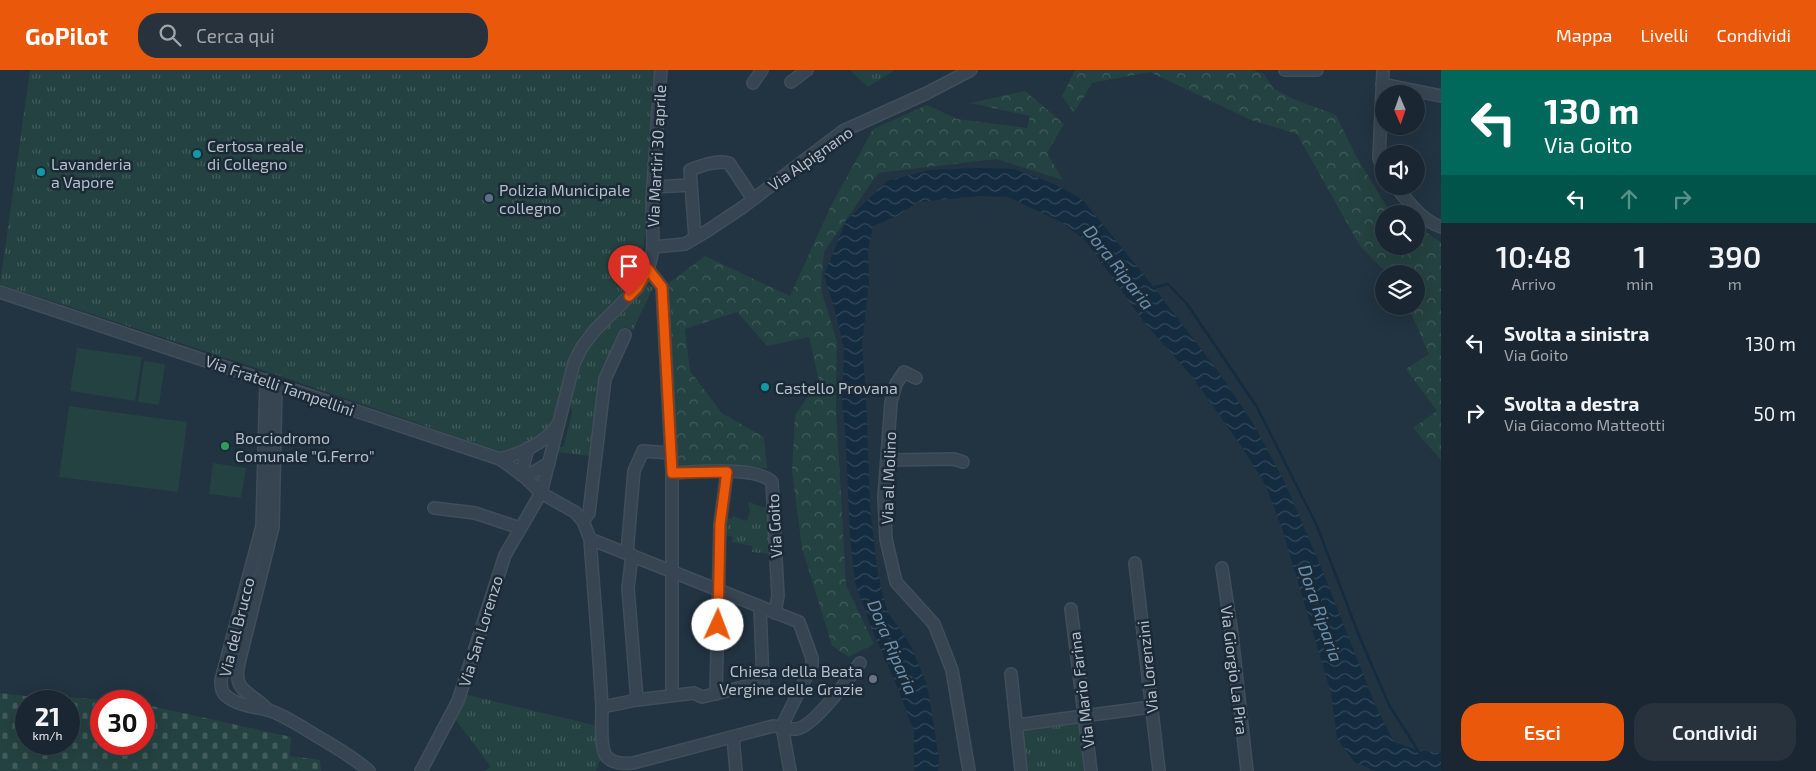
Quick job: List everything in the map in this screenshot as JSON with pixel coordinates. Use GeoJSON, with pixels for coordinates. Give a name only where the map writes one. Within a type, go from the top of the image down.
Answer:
{"type":"FeatureCollection","features":[{"type":"Feature","properties":{"kind":"street","name":"Via Martiri 30 aprile"},"geometry":{"type":"LineString","coordinates":[[540,493],[574,363],[594,330],[637,288],[648,269],[653,247],[652,187],[661,70]]}},
{"type":"Feature","properties":{"kind":"street"},"geometry":{"type":"LineString","coordinates":[[753,83],[762,70]]}},
{"type":"Feature","properties":{"kind":"street"},"geometry":{"type":"LineString","coordinates":[[791,82],[807,70]]}},
{"type":"Feature","properties":{"kind":"street","name":"Via Alpignano"},"geometry":{"type":"LineString","coordinates":[[653,247],[685,244],[753,199],[843,131],[927,93],[972,70]]}},
{"type":"Feature","properties":{"kind":"street"},"geometry":{"type":"LineString","coordinates":[[1285,70],[1317,70]]}},
{"type":"Feature","properties":{"kind":"street"},"geometry":{"type":"LineString","coordinates":[[1380,145],[1383,70]]}},
{"type":"Feature","properties":{"kind":"street"},"geometry":{"type":"LineString","coordinates":[[1390,70],[1392,77],[1406,85]]}},
{"type":"Feature","properties":{"kind":"street"},"geometry":{"type":"LineString","coordinates":[[1382,84],[1387,85]]}},
{"type":"Feature","properties":{"kind":"street"},"geometry":{"type":"LineString","coordinates":[[1425,92],[1441,96]]}},
{"type":"Feature","properties":{"kind":"street"},"geometry":{"type":"LineString","coordinates":[[695,238],[690,170],[705,164],[729,162],[753,199]]}},
{"type":"Feature","properties":{"kind":"street"},"geometry":{"type":"LineString","coordinates":[[652,187],[691,185]]}},
{"type":"Feature","properties":{"kind":"street"},"geometry":{"type":"LineString","coordinates":[[1403,195],[1430,223],[1441,227]]}},
{"type":"Feature","properties":{"kind":"street"},"geometry":{"type":"LineString","coordinates":[[648,269],[662,287],[672,473],[672,695]]}},
{"type":"Feature","properties":{"kind":"street","name":"Via Fratelli Tampellini"},"geometry":{"type":"LineString","coordinates":[[0,292],[500,458],[523,476],[540,493],[575,512],[583,521],[590,538],[602,708]]}},
{"type":"Feature","properties":{"kind":"street"},"geometry":{"type":"LineString","coordinates":[[583,521],[589,513],[605,379],[625,335]]}},
{"type":"Feature","properties":{"kind":"street","name":"Via al Molino"},"geometry":{"type":"LineString","coordinates":[[916,378],[904,372],[896,384],[891,402],[884,497],[886,539],[896,582],[934,624],[952,670],[969,771]]}},
{"type":"Feature","properties":{"kind":"street","name":"Via del Brucco"},"geometry":{"type":"LineString","coordinates":[[268,710],[257,709],[225,695],[221,684],[262,526],[271,382]]}},
{"type":"Feature","properties":{"kind":"street","name":"Via del Brucco"},"geometry":{"type":"LineString","coordinates":[[268,710],[240,686],[237,675],[273,527],[271,382]]}},
{"type":"Feature","properties":{"kind":"street","name":"Via Martiri 30 aprile"},"geometry":{"type":"LineString","coordinates":[[500,458],[528,448],[548,436],[558,423]]}},
{"type":"Feature","properties":{"kind":"street"},"geometry":{"type":"LineString","coordinates":[[523,476],[528,448]]}},
{"type":"Feature","properties":{"kind":"street"},"geometry":{"type":"LineString","coordinates":[[636,700],[628,588],[634,471],[643,450],[671,453]]}},
{"type":"Feature","properties":{"kind":"street"},"geometry":{"type":"LineString","coordinates":[[887,460],[954,459],[963,462]]}},
{"type":"Feature","properties":{"kind":"street"},"geometry":{"type":"LineString","coordinates":[[523,476],[549,463]]}},
{"type":"Feature","properties":{"kind":"street"},"geometry":{"type":"LineString","coordinates":[[716,694],[720,524],[727,472]]}},
{"type":"Feature","properties":{"kind":"street","name":"Via Goito"},"geometry":{"type":"LineString","coordinates":[[672,473],[741,472],[760,475],[772,482],[778,596],[776,613]]}},
{"type":"Feature","properties":{"kind":"street","name":"Via San Lorenzo"},"geometry":{"type":"LineString","coordinates":[[421,771],[458,701],[505,555],[540,493]]}},
{"type":"Feature","properties":{"kind":"street"},"geometry":{"type":"LineString","coordinates":[[434,508],[475,514],[520,528]]}},
{"type":"Feature","properties":{"kind":"street"},"geometry":{"type":"LineString","coordinates":[[590,538],[799,622],[812,658],[812,665],[782,726],[790,771]]}},
{"type":"Feature","properties":{"kind":"street","name":"Via Lorenzini"},"geometry":{"type":"LineString","coordinates":[[1135,563],[1159,771]]}},
{"type":"Feature","properties":{"kind":"street","name":"Via Giorgio La Pira"},"geometry":{"type":"LineString","coordinates":[[1222,568],[1232,635],[1247,771]]}},
{"type":"Feature","properties":{"kind":"street"},"geometry":{"type":"LineString","coordinates":[[760,607],[763,682],[702,697],[694,693],[672,695],[636,700],[602,708],[604,753],[610,759],[621,764],[647,760],[773,726],[782,726],[794,730],[806,727],[830,702],[860,663]]}},
{"type":"Feature","properties":{"kind":"street","name":"Via Mario Farina"},"geometry":{"type":"LineString","coordinates":[[1071,609],[1091,771]]}},
{"type":"Feature","properties":{"kind":"street"},"geometry":{"type":"LineString","coordinates":[[1011,674],[1022,771]]}},
{"type":"Feature","properties":{"kind":"street"},"geometry":{"type":"LineString","coordinates":[[1016,725],[1151,707]]}},
{"type":"Feature","properties":{"kind":"street"},"geometry":{"type":"LineString","coordinates":[[268,710],[308,731],[356,760],[369,771]]}},
{"type":"Feature","properties":{"kind":"street"},"geometry":{"type":"LineString","coordinates":[[733,737],[736,771]]}},
{"type":"Feature","properties":{"kind":"green space"},"geometry":{"type":"Polygon","coordinates":[[[30,70],[656,70],[645,234],[641,266],[631,284],[591,325],[577,343],[568,361],[551,427],[527,444],[504,453],[271,373],[0,284],[30,70]]]}},
{"type":"Feature","properties":{"kind":"green space"},"geometry":{"type":"Polygon","coordinates":[[[850,70],[895,70],[868,87],[850,70]]]}},
{"type":"Feature","properties":{"kind":"green space"},"geometry":{"type":"Polygon","coordinates":[[[1075,70],[1252,70],[1264,74],[1273,88],[1291,98],[1336,115],[1356,156],[1375,187],[1375,195],[1380,195],[1386,205],[1375,205],[1375,255],[1425,255],[1425,232],[1441,242],[1441,460],[1413,428],[1437,411],[1406,369],[1429,354],[1412,315],[1425,315],[1425,265],[1379,265],[1360,246],[1297,134],[1251,120],[1150,72],[1092,83],[1074,113],[1062,96],[1075,70]]]}},
{"type":"Feature","properties":{"kind":"green space"},"geometry":{"type":"Polygon","coordinates":[[[1025,91],[1064,124],[1047,153],[1063,180],[996,159],[878,173],[824,252],[821,289],[837,342],[836,406],[846,585],[874,644],[848,657],[832,646],[802,548],[792,471],[795,415],[819,381],[809,337],[767,346],[737,312],[685,329],[690,371],[722,413],[764,437],[767,468],[678,467],[669,283],[705,256],[790,296],[830,208],[873,129],[927,105],[957,119],[1027,128],[1030,116],[970,103],[1025,91]]]}},
{"type":"Feature","properties":{"kind":"green space"},"geometry":{"type":"Polygon","coordinates":[[[646,283],[653,288],[633,330],[624,327],[602,373],[590,456],[557,452],[558,448],[564,446],[572,412],[569,398],[586,350],[600,331],[621,313],[646,283]]]}},
{"type":"Feature","properties":{"kind":"green space"},"geometry":{"type":"Polygon","coordinates":[[[77,348],[142,357],[135,401],[70,391],[77,348]]]}},
{"type":"Feature","properties":{"kind":"green space"},"geometry":{"type":"Polygon","coordinates":[[[144,361],[165,364],[159,405],[138,402],[144,361]]]}},
{"type":"Feature","properties":{"kind":"green space"},"geometry":{"type":"Polygon","coordinates":[[[69,406],[187,422],[178,492],[59,477],[69,406]]]}},
{"type":"Feature","properties":{"kind":"green space"},"geometry":{"type":"Polygon","coordinates":[[[213,463],[246,468],[241,498],[209,494],[213,463]]]}},
{"type":"Feature","properties":{"kind":"green space"},"geometry":{"type":"Polygon","coordinates":[[[748,502],[763,507],[771,506],[772,554],[752,552],[752,546],[732,542],[733,537],[723,535],[724,517],[732,519],[733,516],[747,521],[750,511],[748,502]]]}},
{"type":"Feature","properties":{"kind":"green space"},"geometry":{"type":"Polygon","coordinates":[[[0,693],[15,695],[15,755],[80,755],[80,698],[90,699],[90,755],[155,755],[155,707],[291,737],[290,756],[320,760],[321,771],[0,771],[0,693]]]}},
{"type":"Feature","properties":{"kind":"green space"},"geometry":{"type":"Polygon","coordinates":[[[464,694],[598,726],[602,755],[596,771],[485,771],[491,767],[453,716],[464,694]]]}},
{"type":"Feature","properties":{"kind":"green space"},"geometry":{"type":"Polygon","coordinates":[[[1082,721],[1088,771],[1026,771],[1020,729],[1082,721]]]}},
{"type":"Feature","properties":{"kind":"water","name":"Dora Riparia"},"geometry":{"type":"Polygon","coordinates":[[[1014,169],[1054,184],[1082,199],[1149,281],[1217,370],[1253,423],[1285,483],[1321,567],[1376,707],[1394,742],[1417,750],[1441,753],[1441,771],[1376,771],[1354,762],[1337,738],[1331,693],[1282,528],[1265,484],[1242,447],[1194,379],[1144,322],[1086,241],[1061,222],[1008,197],[979,196],[918,202],[897,216],[873,226],[868,250],[869,281],[862,346],[866,394],[870,506],[876,560],[881,589],[888,613],[910,644],[927,685],[939,757],[938,771],[914,771],[914,732],[899,691],[871,627],[855,582],[850,537],[842,399],[844,348],[824,275],[846,221],[887,181],[929,170],[1014,169]]]}},
{"type":"Feature","properties":{"kind":"waterway","name":"Dora Riparia"},"geometry":{"type":"LineString","coordinates":[[1153,288],[1168,284],[1187,304],[1257,407],[1317,526],[1360,638],[1389,705],[1419,752]]}},
{"type":"Feature","properties":{"kind":"place","name":"Certosa reale di Collegno"},"geometry":{"type":"Point","coordinates":[197,154]}},
{"type":"Feature","properties":{"kind":"place","name":"Lavanderia a Vapore"},"geometry":{"type":"Point","coordinates":[41,172]}},
{"type":"Feature","properties":{"kind":"place","name":"Polizia Municipale collegno"},"geometry":{"type":"Point","coordinates":[489,198]}},
{"type":"Feature","properties":{"kind":"place","name":"Castello Provana"},"geometry":{"type":"Point","coordinates":[765,387]}},
{"type":"Feature","properties":{"kind":"place","name":"Bocciodromo Comunale \"G.Ferro\""},"geometry":{"type":"Point","coordinates":[225,446]}},
{"type":"Feature","properties":{"kind":"place","name":"Chiesa della Beata Vergine delle Grazie"},"geometry":{"type":"Point","coordinates":[873,679]}},
{"type":"Feature","properties":{"kind":"route"},"geometry":{"type":"LineString","coordinates":[[629,296],[637,288],[648,269],[662,287],[672,473],[727,472],[720,524],[718,625]]}}]}
